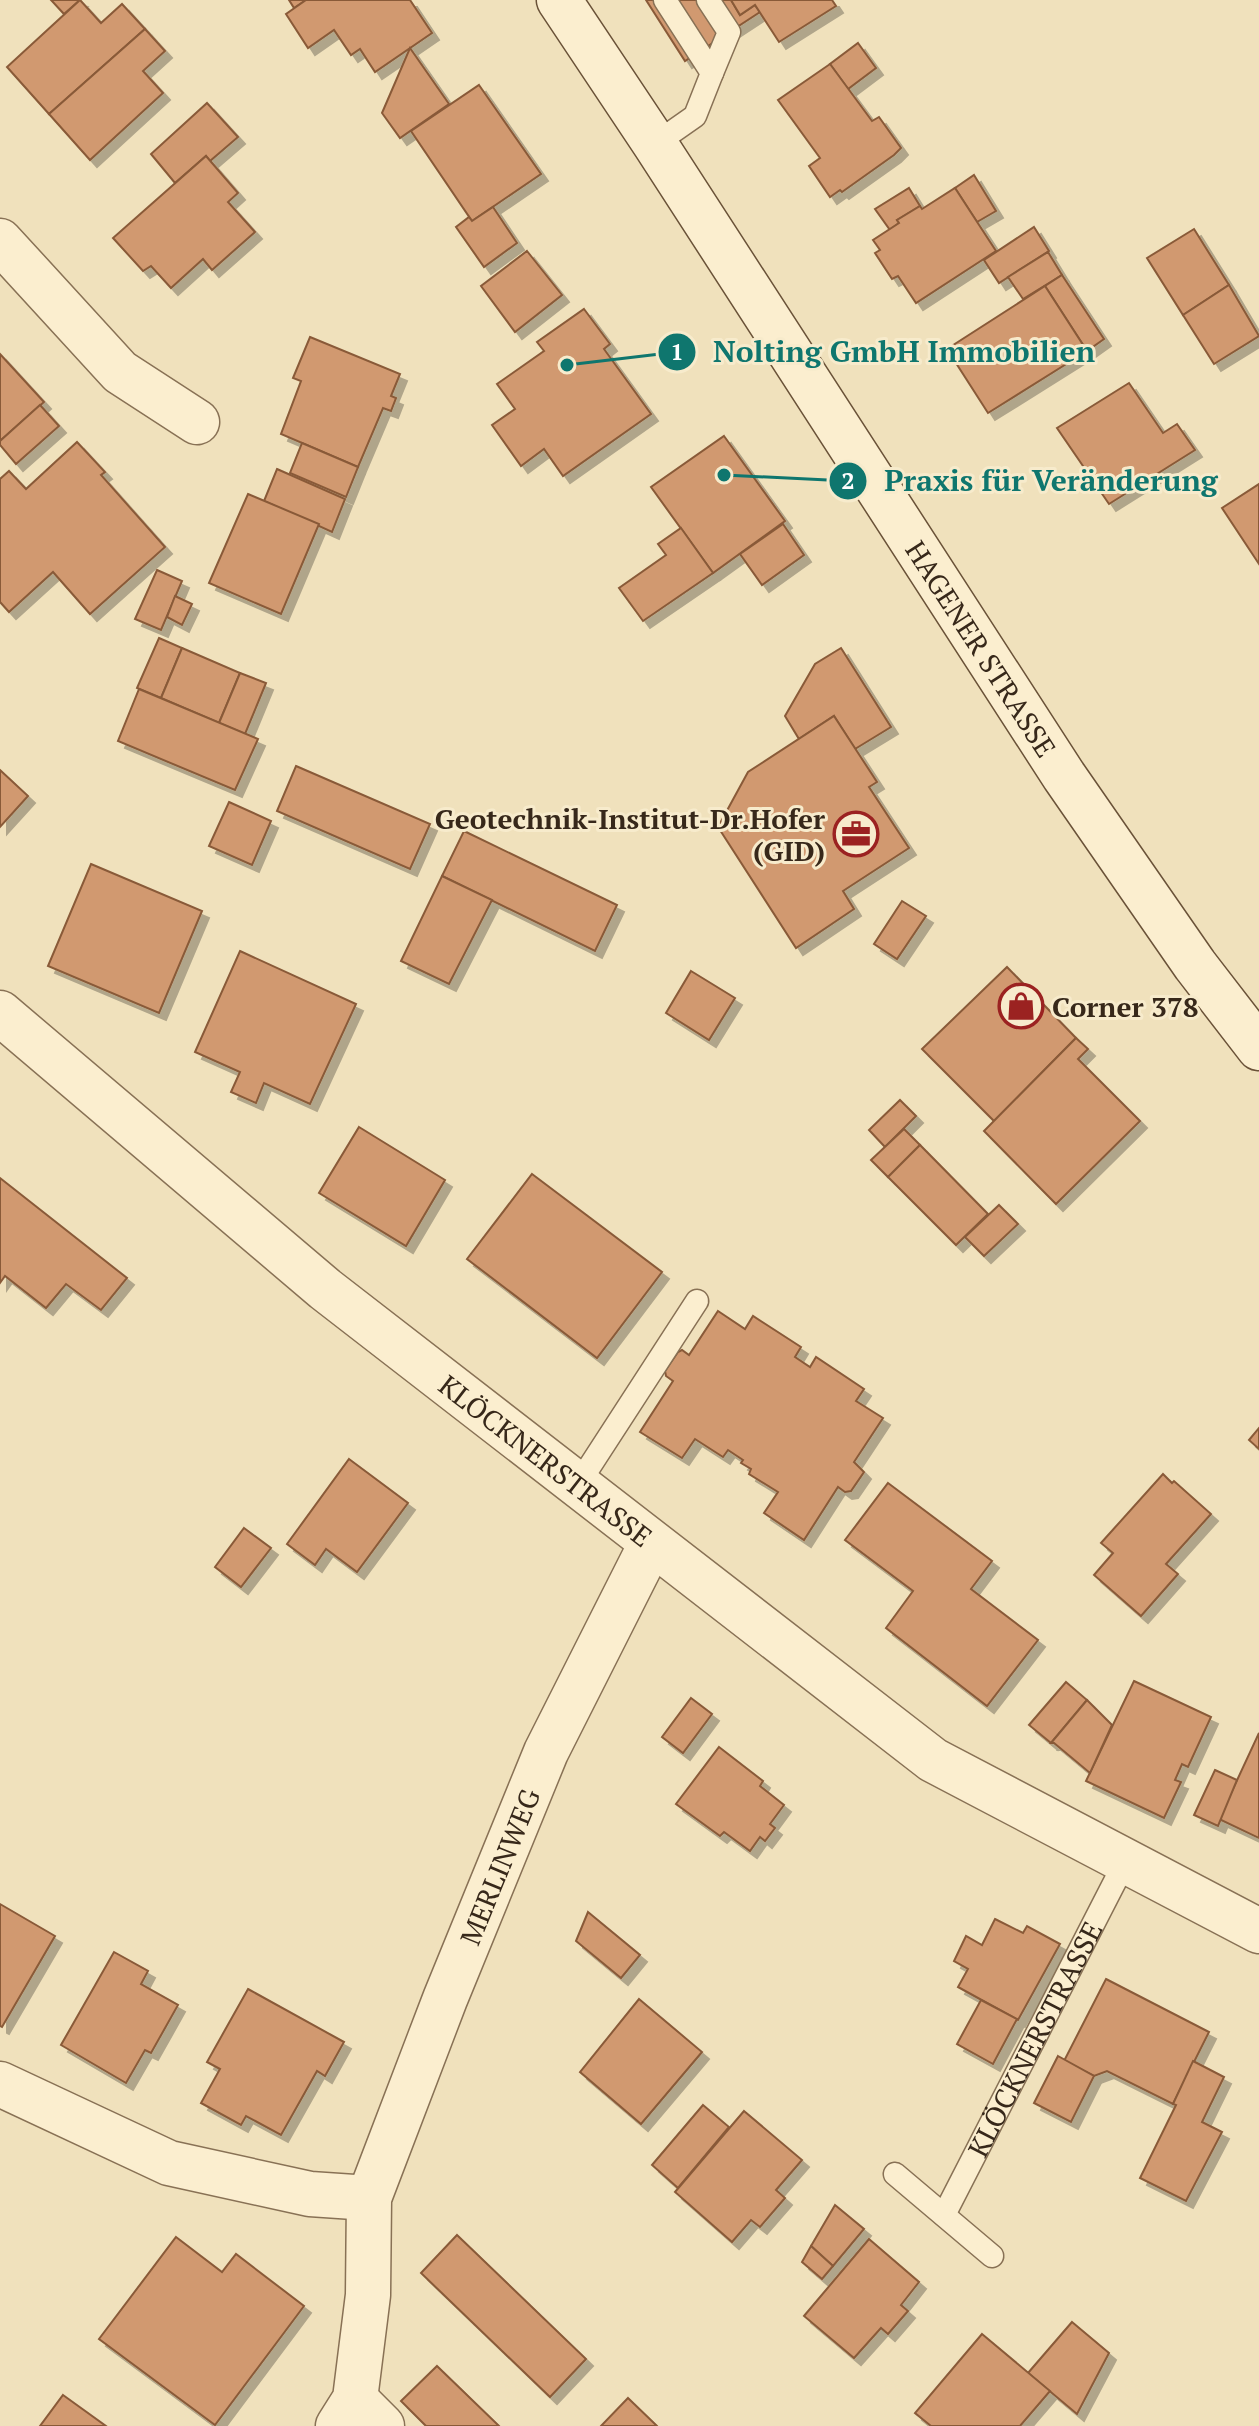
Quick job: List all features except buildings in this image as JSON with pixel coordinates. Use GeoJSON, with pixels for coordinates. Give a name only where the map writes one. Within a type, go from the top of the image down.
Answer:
{"type":"FeatureCollection","features":[{"type":"Feature","properties":{"kind":"street","name":"HAGENER STRASSE"},"geometry":{"type":"LineString","coordinates":[[562,1],[1064,776],[1195,965],[1259,1048]]}},
{"type":"Feature","properties":{"kind":"street"},"geometry":{"type":"LineString","coordinates":[[0,241],[120,372],[197,422]]}},
{"type":"Feature","properties":{"kind":"street","name":"KLÖCKNERSTRASSE"},"geometry":{"type":"LineString","coordinates":[[0,1013],[325,1289],[933,1760],[1259,1931]]}},
{"type":"Feature","properties":{"kind":"street","name":"MERLINWEG"},"geometry":{"type":"LineString","coordinates":[[358,2417],[368,2295],[369,2198],[445,1999],[546,1752],[651,1544]]}},
{"type":"Feature","properties":{"kind":"street"},"geometry":{"type":"LineString","coordinates":[[0,2084],[169,2163],[310,2194],[369,2198]]}},
{"type":"Feature","properties":{"kind":"lane"},"geometry":{"type":"LineString","coordinates":[[665,0],[712,73]]}},
{"type":"Feature","properties":{"kind":"lane"},"geometry":{"type":"LineString","coordinates":[[655,144],[695,116],[729,32],[708,0]]}},
{"type":"Feature","properties":{"kind":"lane"},"geometry":{"type":"LineString","coordinates":[[577,1486],[697,1301]]}},
{"type":"Feature","properties":{"kind":"lane","name":"KLÖCKNERSTRASSE"},"geometry":{"type":"LineString","coordinates":[[944,2215],[1125,1862]]}},
{"type":"Feature","properties":{"kind":"lane"},"geometry":{"type":"LineString","coordinates":[[895,2174],[992,2256]]}},
{"type":"Feature","properties":{"kind":"place","name":"Nolting GmbH Immobilien"},"geometry":{"type":"Point","coordinates":[567,365]}},
{"type":"Feature","properties":{"kind":"place","name":"Praxis für Veränderung"},"geometry":{"type":"Point","coordinates":[724,475]}},
{"type":"Feature","properties":{"kind":"place","name":"Geotechnik-Institut-Dr.Hofer (GID)"},"geometry":{"type":"Point","coordinates":[856,834]}},
{"type":"Feature","properties":{"kind":"place","name":"Corner 378"},"geometry":{"type":"Point","coordinates":[1021,1006]}}]}
